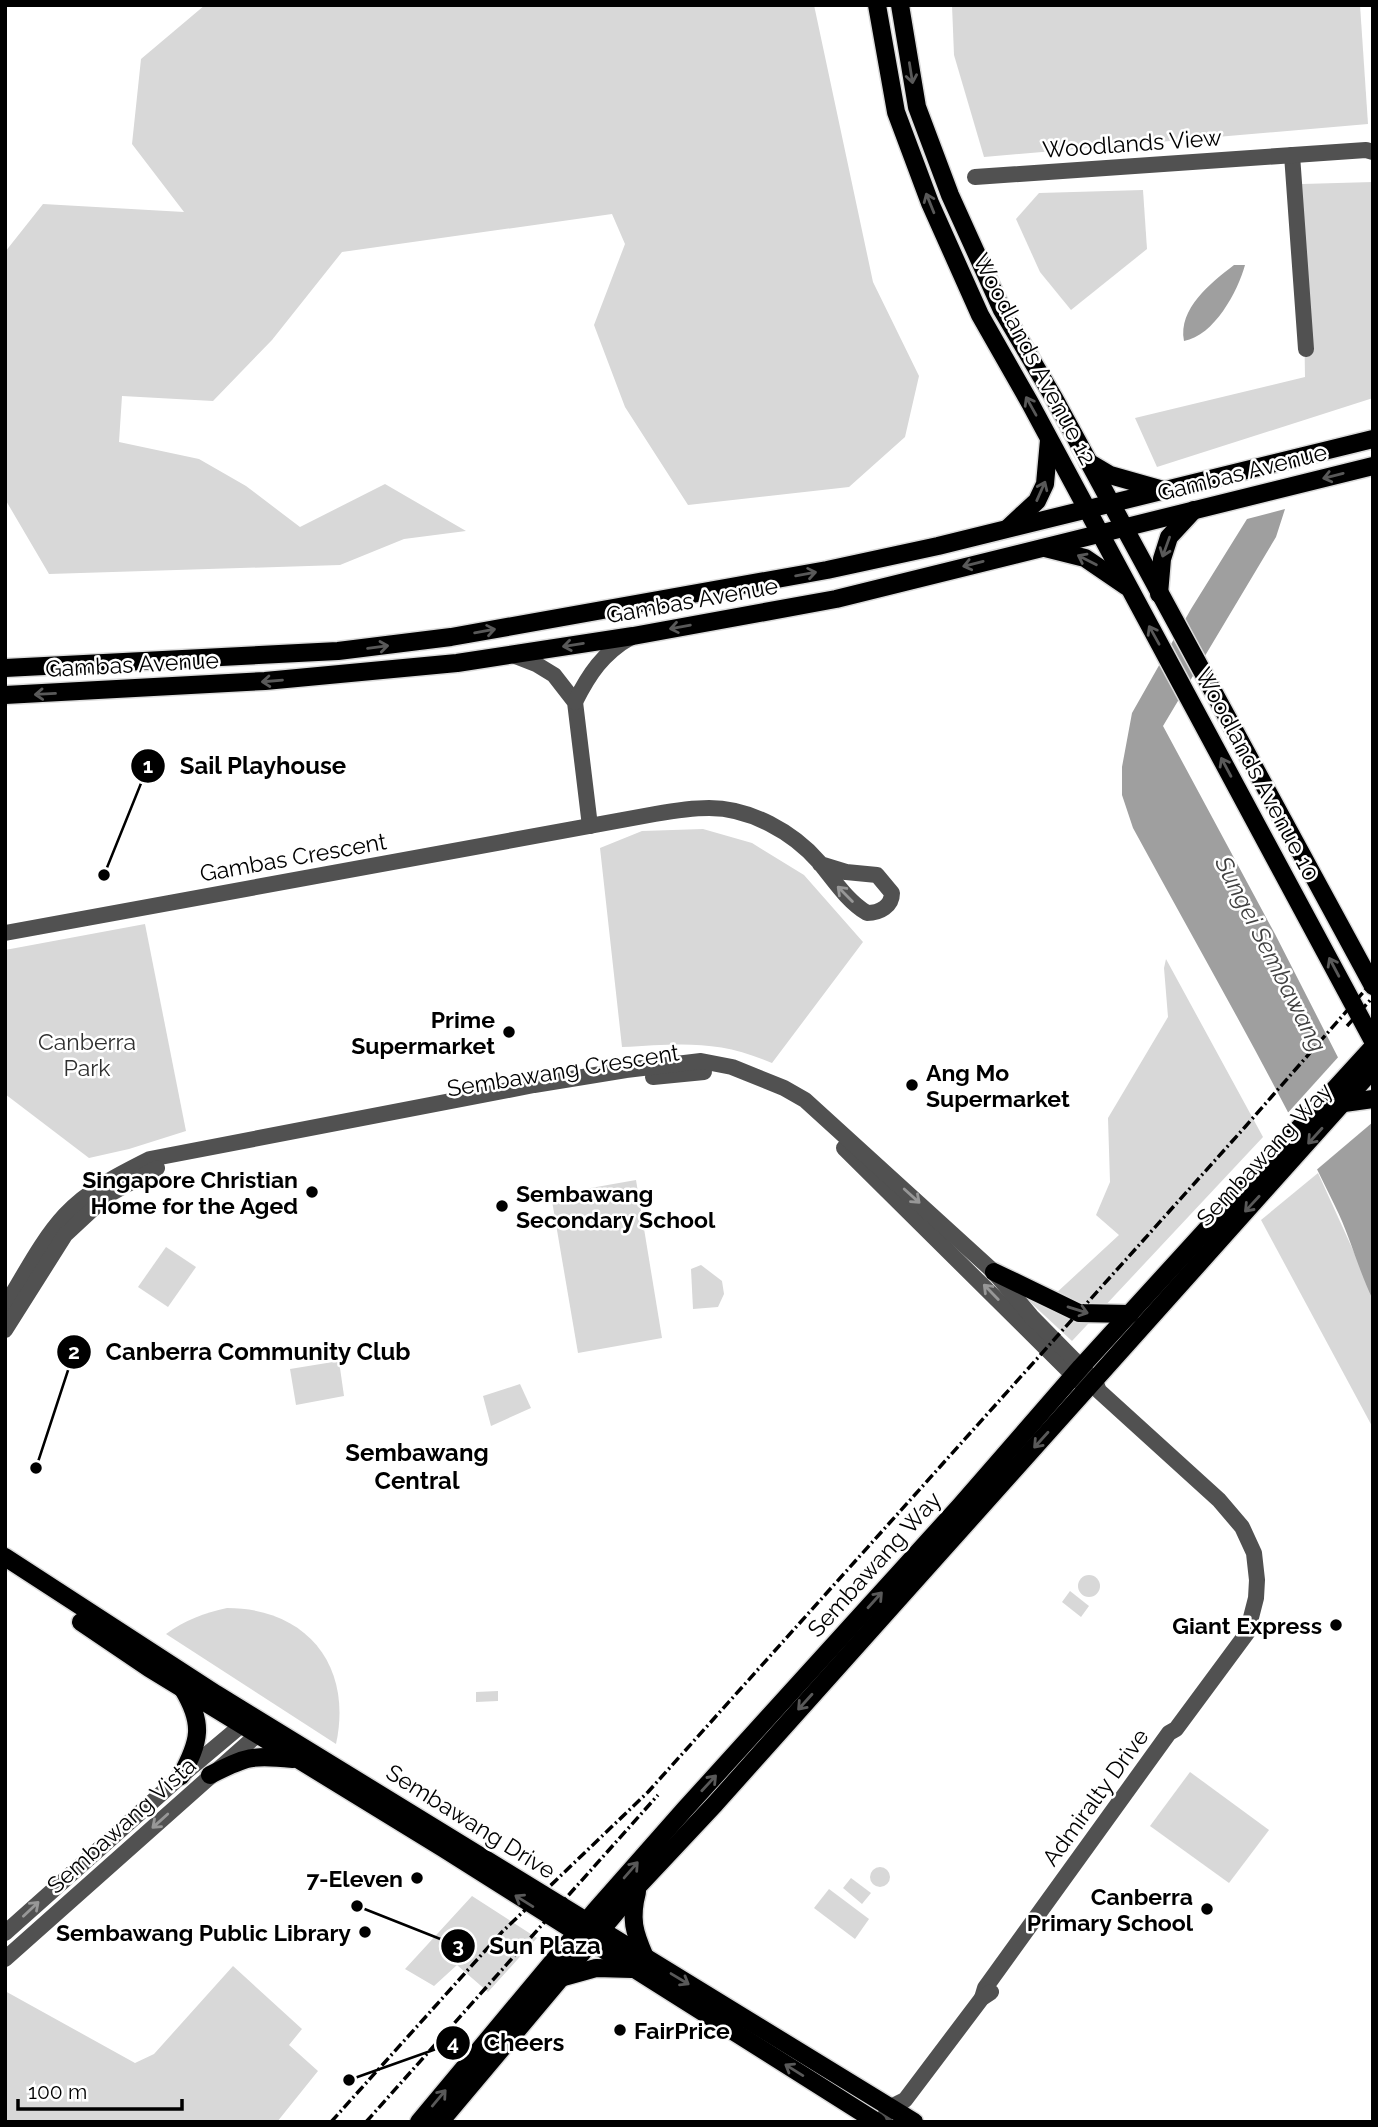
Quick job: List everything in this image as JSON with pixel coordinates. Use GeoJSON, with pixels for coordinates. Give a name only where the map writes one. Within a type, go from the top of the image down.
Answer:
{"type":"FeatureCollection","features":[{"type":"Feature","properties":{"kind":"main road","name":"Woodlands Avenue 12"},"geometry":{"type":"LineString","coordinates":[[877,5],[896,112],[930,203],[979,315],[1098,533]]}},
{"type":"Feature","properties":{"kind":"main road","name":"Woodlands Avenue 12"},"geometry":{"type":"LineString","coordinates":[[900,5],[917,107],[950,195],[1002,310],[1123,527]]}},
{"type":"Feature","properties":{"kind":"main road","name":"Gambas Avenue"},"geometry":{"type":"LineString","coordinates":[[5,668],[338,651],[418,642],[827,570],[1373,439]]}},
{"type":"Feature","properties":{"kind":"main road"},"geometry":{"type":"LineString","coordinates":[[1006,529],[1037,500],[1045,484],[1049,440]]}},
{"type":"Feature","properties":{"kind":"main road"},"geometry":{"type":"LineString","coordinates":[[1088,462],[1110,475],[1164,491]]}},
{"type":"Feature","properties":{"kind":"main road","name":"Gambas Avenue"},"geometry":{"type":"LineString","coordinates":[[5,695],[265,681],[418,667],[633,636],[836,599],[1373,466]]}},
{"type":"Feature","properties":{"kind":"main road"},"geometry":{"type":"LineString","coordinates":[[1160,594],[1162,559],[1169,537],[1195,509]]}},
{"type":"Feature","properties":{"kind":"main road","name":"Woodlands Avenue 10"},"geometry":{"type":"LineString","coordinates":[[1123,527],[1373,986]]}},
{"type":"Feature","properties":{"kind":"main road","name":"Woodlands Avenue 10"},"geometry":{"type":"LineString","coordinates":[[1098,533],[1373,1041]]}},
{"type":"Feature","properties":{"kind":"main road"},"geometry":{"type":"LineString","coordinates":[[1039,547],[1085,558],[1128,588]]}},
{"type":"Feature","properties":{"kind":"main road"},"geometry":{"type":"LineString","coordinates":[[418,642],[404,655],[405,661],[418,667]]}},
{"type":"Feature","properties":{"kind":"main road"},"geometry":{"type":"LineString","coordinates":[[338,651],[348,655],[353,661],[352,666],[340,674]]}},
{"type":"Feature","properties":{"kind":"main road"},"geometry":{"type":"LineString","coordinates":[[1357,957],[1373,967]]}},
{"type":"Feature","properties":{"kind":"main road","name":"Sembawang Way"},"geometry":{"type":"LineString","coordinates":[[419,2122],[589,1932],[685,1809],[951,1516],[1078,1371],[1130,1314],[1279,1163],[1361,1086],[1373,1047]]}},
{"type":"Feature","properties":{"kind":"main road","name":"Sembawang Way"},"geometry":{"type":"LineString","coordinates":[[440,2122],[514,2037],[560,1978],[589,1932],[639,1885],[715,1804],[1094,1387],[1279,1163],[1345,1103],[1373,1069]]}},
{"type":"Feature","properties":{"kind":"main road"},"geometry":{"type":"LineString","coordinates":[[994,1272],[1079,1313],[1130,1314]]}},
{"type":"Feature","properties":{"kind":"main road","name":"Sembawang Drive"},"geometry":{"type":"LineString","coordinates":[[5,1557],[247,1721]]}},
{"type":"Feature","properties":{"kind":"main road","name":"Sembawang Drive"},"geometry":{"type":"LineString","coordinates":[[5,1572],[183,1688],[263,1730],[589,1932],[896,2116]]}},
{"type":"Feature","properties":{"kind":"main road"},"geometry":{"type":"LineString","coordinates":[[181,1776],[192,1756],[197,1740],[198,1722],[194,1706],[183,1688]]}},
{"type":"Feature","properties":{"kind":"main road","name":"Sembawang Drive"},"geometry":{"type":"LineString","coordinates":[[263,1730],[296,1759],[589,1932]]}},
{"type":"Feature","properties":{"kind":"main road"},"geometry":{"type":"LineString","coordinates":[[211,1775],[237,1761],[258,1756],[296,1759]]}},
{"type":"Feature","properties":{"kind":"main road"},"geometry":{"type":"LineString","coordinates":[[685,1809],[687,1813],[697,1814],[715,1804]]}},
{"type":"Feature","properties":{"kind":"main road"},"geometry":{"type":"LineString","coordinates":[[560,1978],[596,1968],[640,1963],[632,1912],[639,1885]]}},
{"type":"Feature","properties":{"kind":"street","name":"Woodlands View"},"geometry":{"type":"LineString","coordinates":[[975,177],[1370,149]]}},
{"type":"Feature","properties":{"kind":"street"},"geometry":{"type":"LineString","coordinates":[[1292,155],[1306,349]]}},
{"type":"Feature","properties":{"kind":"street"},"geometry":{"type":"LineString","coordinates":[[575,702],[593,668],[614,646],[633,636]]}},
{"type":"Feature","properties":{"kind":"street"},"geometry":{"type":"LineString","coordinates":[[513,655],[554,675],[575,702],[590,826]]}},
{"type":"Feature","properties":{"kind":"street","name":"Gambas Crescent"},"geometry":{"type":"LineString","coordinates":[[5,933],[682,810],[710,808],[747,814],[789,836],[820,863]]}},
{"type":"Feature","properties":{"kind":"street","name":"Sembawang Crescent"},"geometry":{"type":"LineString","coordinates":[[5,1306],[64,1216],[85,1197],[119,1174],[150,1159],[534,1085],[701,1061],[732,1067],[784,1088],[805,1100],[994,1272],[1078,1371]]}},
{"type":"Feature","properties":{"kind":"street","name":"Sembawang Crescent"},"geometry":{"type":"LineString","coordinates":[[5,1330],[65,1235],[108,1195],[169,1164],[570,1088],[702,1071],[774,1094],[819,1124],[1094,1387]]}},
{"type":"Feature","properties":{"kind":"street","name":"Admiralty Drive"},"geometry":{"type":"LineString","coordinates":[[896,2116],[982,1998],[991,1992],[1144,1782],[1175,1738],[1176,1729],[1247,1633],[1256,1598],[1257,1580],[1254,1553],[1242,1527],[1219,1500],[1094,1387]]}},
{"type":"Feature","properties":{"kind":"street","name":"Sembawang Vista"},"geometry":{"type":"LineString","coordinates":[[5,1933],[181,1776],[247,1721]]}},
{"type":"Feature","properties":{"kind":"street","name":"Sembawang Vista"},"geometry":{"type":"LineString","coordinates":[[5,1959],[263,1730]]}},
{"type":"Feature","properties":{"kind":"green space"},"geometry":{"type":"Polygon","coordinates":[[[205,5],[814,5],[873,282],[919,376],[905,437],[849,487],[688,505],[625,407],[594,325],[625,244],[612,214],[342,252],[272,340],[213,401],[122,396],[119,442],[199,459],[246,486],[300,527],[385,484],[466,531],[404,539],[340,565],[49,574],[5,499],[5,252],[43,204],[184,212],[132,144],[141,59],[205,5]]]}},
{"type":"Feature","properties":{"kind":"green space"},"geometry":{"type":"Polygon","coordinates":[[[952,5],[1360,5],[1368,124],[984,157],[954,55],[952,5]]]}},
{"type":"Feature","properties":{"kind":"green space"},"geometry":{"type":"Polygon","coordinates":[[[1373,182],[1373,398],[1157,467],[1135,418],[1305,377],[1302,184],[1373,182]]]}},
{"type":"Feature","properties":{"kind":"green space"},"geometry":{"type":"Polygon","coordinates":[[[1143,190],[1147,249],[1071,310],[1040,272],[1016,219],[1039,193],[1143,190]]]}},
{"type":"Feature","properties":{"kind":"green space"},"geometry":{"type":"Polygon","coordinates":[[[703,829],[752,843],[804,875],[863,942],[772,1063],[734,1050],[698,1045],[622,1047],[600,848],[642,831],[703,829]]]}},
{"type":"Feature","properties":{"kind":"green space","name":"Canberra Park"},"geometry":{"type":"Polygon","coordinates":[[[145,924],[186,1131],[89,1158],[5,1094],[5,950],[145,924]]]}},
{"type":"Feature","properties":{"kind":"green space"},"geometry":{"type":"Polygon","coordinates":[[[1166,959],[1263,1137],[1072,1341],[1016,1289],[1053,1296],[1119,1235],[1096,1215],[1110,1182],[1108,1118],[1168,1017],[1164,968],[1166,959]]]}},
{"type":"Feature","properties":{"kind":"green space"},"geometry":{"type":"Polygon","coordinates":[[[1318,1173],[1373,1294],[1373,1428],[1261,1220],[1318,1173]]]}},
{"type":"Feature","properties":{"kind":"green space"},"geometry":{"type":"Polygon","coordinates":[[[636,1180],[662,1338],[578,1353],[551,1195],[636,1180]]]}},
{"type":"Feature","properties":{"kind":"green space"},"geometry":{"type":"Polygon","coordinates":[[[166,1247],[196,1267],[168,1307],[138,1287],[166,1247]]]}},
{"type":"Feature","properties":{"kind":"green space"},"geometry":{"type":"Polygon","coordinates":[[[701,1265],[722,1281],[724,1294],[718,1307],[693,1309],[691,1269],[701,1265]]]}},
{"type":"Feature","properties":{"kind":"green space"},"geometry":{"type":"Polygon","coordinates":[[[339,1361],[344,1396],[296,1405],[290,1369],[339,1361]]]}},
{"type":"Feature","properties":{"kind":"green space"},"geometry":{"type":"Polygon","coordinates":[[[520,1384],[531,1408],[491,1426],[483,1396],[520,1384]]]}},
{"type":"Feature","properties":{"kind":"green space"},"geometry":{"type":"Polygon","coordinates":[[[1089,1575],[1097,1578],[1100,1586],[1097,1594],[1089,1597],[1081,1594],[1078,1586],[1081,1578],[1089,1575]]]}},
{"type":"Feature","properties":{"kind":"green space"},"geometry":{"type":"Polygon","coordinates":[[[1070,1591],[1089,1606],[1081,1617],[1062,1602],[1070,1591]]]}},
{"type":"Feature","properties":{"kind":"green space"},"geometry":{"type":"Polygon","coordinates":[[[227,1608],[255,1611],[280,1618],[301,1630],[318,1647],[330,1667],[337,1690],[339,1716],[336,1744],[166,1634],[195,1618],[227,1608]]]}},
{"type":"Feature","properties":{"kind":"green space"},"geometry":{"type":"Polygon","coordinates":[[[498,1691],[498,1701],[476,1702],[476,1692],[498,1691]]]}},
{"type":"Feature","properties":{"kind":"green space"},"geometry":{"type":"Polygon","coordinates":[[[1190,1772],[1269,1830],[1229,1883],[1150,1826],[1190,1772]]]}},
{"type":"Feature","properties":{"kind":"green space"},"geometry":{"type":"Polygon","coordinates":[[[880,1867],[887,1870],[890,1877],[887,1884],[880,1887],[873,1884],[870,1877],[873,1870],[880,1867]]]}},
{"type":"Feature","properties":{"kind":"green space"},"geometry":{"type":"Polygon","coordinates":[[[851,1878],[871,1893],[862,1904],[843,1888],[851,1878]]]}},
{"type":"Feature","properties":{"kind":"green space"},"geometry":{"type":"Polygon","coordinates":[[[829,1889],[869,1919],[855,1939],[814,1908],[829,1889]]]}},
{"type":"Feature","properties":{"kind":"green space"},"geometry":{"type":"Polygon","coordinates":[[[472,1896],[537,1938],[488,1992],[457,1965],[434,1986],[405,1969],[472,1896]]]}},
{"type":"Feature","properties":{"kind":"green space"},"geometry":{"type":"Polygon","coordinates":[[[233,1966],[302,2029],[289,2045],[318,2071],[277,2122],[5,2122],[5,1991],[135,2063],[154,2054],[233,1966]]]}},
{"type":"Feature","properties":{"kind":"water"},"geometry":{"type":"Polygon","coordinates":[[[1234,265],[1245,265],[1231,299],[1205,331],[1184,341],[1183,329],[1191,307],[1206,288],[1234,265]]]}},
{"type":"Feature","properties":{"kind":"water","name":"Sungei Sembawang"},"geometry":{"type":"Polygon","coordinates":[[[1285,509],[1276,537],[1163,726],[1275,934],[1373,1126],[1373,1300],[1340,1217],[1311,1158],[1133,828],[1122,795],[1122,767],[1132,713],[1191,609],[1247,519],[1285,509]]]}},
{"type":"Feature","properties":{"kind":"pier"},"geometry":{"type":"Polygon","coordinates":[[[1341,1054],[1373,1122],[1314,1172],[1285,1116],[1341,1054]]]}},
{"type":"Feature","properties":{"kind":"railway"},"geometry":{"type":"LineString","coordinates":[[331,2122],[502,1932],[648,1792],[1373,981]]}},
{"type":"Feature","properties":{"kind":"railway"},"geometry":{"type":"LineString","coordinates":[[1347,1026],[1373,997]]}},
{"type":"Feature","properties":{"kind":"railway"},"geometry":{"type":"LineString","coordinates":[[366,2122],[658,1795]]}},
{"type":"Feature","properties":{"kind":"place","name":"Sail Playhouse"},"geometry":{"type":"Point","coordinates":[104,875]}},
{"type":"Feature","properties":{"kind":"place","name":"Prime Supermarket"},"geometry":{"type":"Point","coordinates":[509,1032]}},
{"type":"Feature","properties":{"kind":"place","name":"Ang Mo Supermarket"},"geometry":{"type":"Point","coordinates":[912,1085]}},
{"type":"Feature","properties":{"kind":"place","name":"Singapore Christian Home for the Aged"},"geometry":{"type":"Point","coordinates":[312,1192]}},
{"type":"Feature","properties":{"kind":"place","name":"Sembawang Secondary School"},"geometry":{"type":"Point","coordinates":[502,1206]}},
{"type":"Feature","properties":{"kind":"place","name":"Canberra Community Club"},"geometry":{"type":"Point","coordinates":[36,1468]}},
{"type":"Feature","properties":{"kind":"place","name":"Giant Express"},"geometry":{"type":"Point","coordinates":[1336,1625]}},
{"type":"Feature","properties":{"kind":"place","name":"7-Eleven"},"geometry":{"type":"Point","coordinates":[417,1878]}},
{"type":"Feature","properties":{"kind":"place","name":"Sun Plaza"},"geometry":{"type":"Point","coordinates":[357,1906]}},
{"type":"Feature","properties":{"kind":"place","name":"Canberra Primary School"},"geometry":{"type":"Point","coordinates":[1207,1909]}},
{"type":"Feature","properties":{"kind":"place","name":"Sembawang Public Library"},"geometry":{"type":"Point","coordinates":[365,1932]}},
{"type":"Feature","properties":{"kind":"place","name":"FairPrice"},"geometry":{"type":"Point","coordinates":[620,2030]}},
{"type":"Feature","properties":{"kind":"place","name":"Cheers"},"geometry":{"type":"Point","coordinates":[349,2080]}},
{"type":"Feature","properties":{"kind":"district","name":"Sembawang Central"},"geometry":{"type":"Point","coordinates":[417,1466]}}]}
